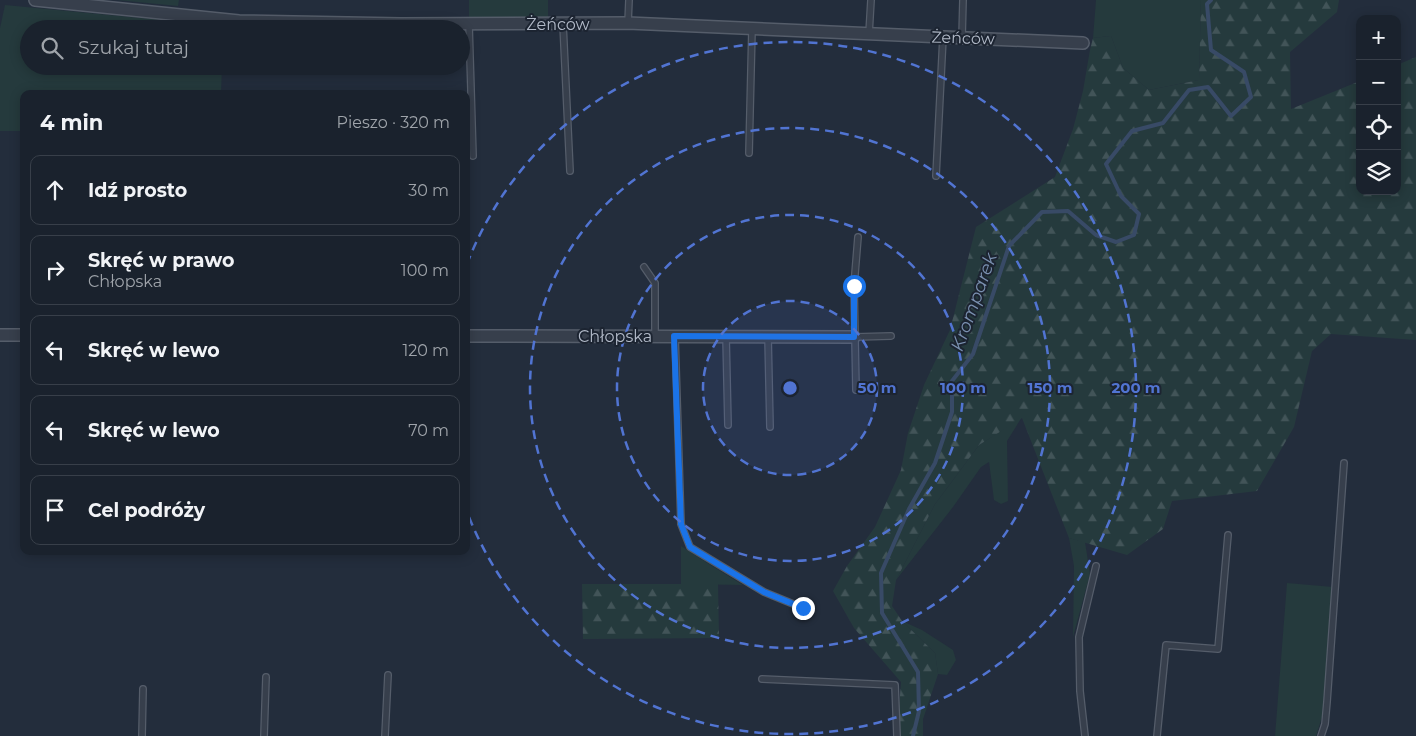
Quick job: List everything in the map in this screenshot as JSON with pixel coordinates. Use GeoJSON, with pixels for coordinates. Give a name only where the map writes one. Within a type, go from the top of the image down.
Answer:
{"type":"FeatureCollection","features":[{"type":"Feature","properties":{"kind":"street","name":"Żeńców"},"geometry":{"type":"LineString","coordinates":[[35,0],[229,20]]}},
{"type":"Feature","properties":{"kind":"street","name":"Żeńców"},"geometry":{"type":"LineString","coordinates":[[470,24],[628,24],[1083,43]]}},
{"type":"Feature","properties":{"kind":"street"},"geometry":{"type":"LineString","coordinates":[[0,334],[20,335]]}},
{"type":"Feature","properties":{"kind":"street","name":"Chłopska"},"geometry":{"type":"LineString","coordinates":[[470,336],[854,337]]}},
{"type":"Feature","properties":{"kind":"lane"},"geometry":{"type":"LineString","coordinates":[[628,24],[629,0]]}},
{"type":"Feature","properties":{"kind":"lane"},"geometry":{"type":"LineString","coordinates":[[869,34],[870,0]]}},
{"type":"Feature","properties":{"kind":"lane"},"geometry":{"type":"LineString","coordinates":[[962,38],[963,0]]}},
{"type":"Feature","properties":{"kind":"lane"},"geometry":{"type":"LineString","coordinates":[[563,24],[570,171]]}},
{"type":"Feature","properties":{"kind":"lane"},"geometry":{"type":"LineString","coordinates":[[749,153],[752,28]]}},
{"type":"Feature","properties":{"kind":"lane"},"geometry":{"type":"LineString","coordinates":[[936,176],[943,37]]}},
{"type":"Feature","properties":{"kind":"lane"},"geometry":{"type":"LineString","coordinates":[[470,75],[473,156]]}},
{"type":"Feature","properties":{"kind":"lane"},"geometry":{"type":"LineString","coordinates":[[856,390],[854,286],[858,237]]}},
{"type":"Feature","properties":{"kind":"lane"},"geometry":{"type":"LineString","coordinates":[[644,267],[655,283],[655,336]]}},
{"type":"Feature","properties":{"kind":"lane"},"geometry":{"type":"LineString","coordinates":[[674,336],[681,524],[690,547],[764,592],[803,608]]}},
{"type":"Feature","properties":{"kind":"lane"},"geometry":{"type":"LineString","coordinates":[[726,336],[728,425]]}},
{"type":"Feature","properties":{"kind":"lane"},"geometry":{"type":"LineString","coordinates":[[768,336],[770,428]]}},
{"type":"Feature","properties":{"kind":"lane"},"geometry":{"type":"LineString","coordinates":[[854,337],[891,336]]}},
{"type":"Feature","properties":{"kind":"lane"},"geometry":{"type":"LineString","coordinates":[[1321,736],[1327,702],[1344,463]]}},
{"type":"Feature","properties":{"kind":"lane"},"geometry":{"type":"LineString","coordinates":[[1157,736],[1166,645],[1218,649],[1228,535]]}},
{"type":"Feature","properties":{"kind":"lane"},"geometry":{"type":"LineString","coordinates":[[1085,736],[1080,691],[1079,637],[1096,566]]}},
{"type":"Feature","properties":{"kind":"lane"},"geometry":{"type":"LineString","coordinates":[[385,736],[388,675]]}},
{"type":"Feature","properties":{"kind":"lane"},"geometry":{"type":"LineString","coordinates":[[264,736],[266,677]]}},
{"type":"Feature","properties":{"kind":"lane"},"geometry":{"type":"LineString","coordinates":[[762,679],[895,685],[896,736]]}},
{"type":"Feature","properties":{"kind":"lane"},"geometry":{"type":"LineString","coordinates":[[142,736],[143,689]]}},
{"type":"Feature","properties":{"kind":"green space"},"geometry":{"type":"Polygon","coordinates":[[[117,0],[179,0],[178,6],[117,0]]]}},
{"type":"Feature","properties":{"kind":"green space"},"geometry":{"type":"Polygon","coordinates":[[[469,0],[548,0],[548,20],[469,19],[469,0]]]}},
{"type":"Feature","properties":{"kind":"green space"},"geometry":{"type":"Polygon","coordinates":[[[1096,0],[1201,0],[1199,80],[1149,90],[1123,68],[1111,36],[1093,38],[1096,0]]]}},
{"type":"Feature","properties":{"kind":"green space"},"geometry":{"type":"Polygon","coordinates":[[[1201,0],[1339,0],[1337,12],[1290,52],[1291,109],[1356,83],[1356,195],[1401,195],[1401,63],[1416,57],[1416,340],[1331,334],[1312,351],[1294,427],[1257,491],[1172,501],[1163,529],[1127,555],[1069,538],[1022,418],[979,445],[935,504],[896,580],[892,606],[902,621],[935,653],[938,674],[923,719],[923,736],[900,736],[898,721],[901,682],[854,628],[833,591],[847,566],[875,527],[901,470],[908,433],[924,385],[950,330],[976,227],[1055,177],[1073,129],[1083,91],[1093,38],[1111,36],[1123,68],[1149,90],[1199,80],[1201,0]]]}},
{"type":"Feature","properties":{"kind":"green space"},"geometry":{"type":"Polygon","coordinates":[[[5,5],[161,20],[20,20],[20,75],[222,75],[221,90],[20,90],[20,131],[0,131],[0,28],[5,5]]]}},
{"type":"Feature","properties":{"kind":"green space"},"geometry":{"type":"Polygon","coordinates":[[[1022,417],[1007,441],[1008,501],[1001,504],[994,500],[989,462],[981,467],[953,507],[896,580],[935,504],[979,445],[1022,417]]]}},
{"type":"Feature","properties":{"kind":"green space"},"geometry":{"type":"Polygon","coordinates":[[[1069,538],[1085,542],[1090,574],[1073,637],[1074,566],[1069,538]]]}},
{"type":"Feature","properties":{"kind":"green space"},"geometry":{"type":"Polygon","coordinates":[[[681,546],[709,564],[743,585],[681,584],[681,546]]]}},
{"type":"Feature","properties":{"kind":"green space"},"geometry":{"type":"Polygon","coordinates":[[[1287,583],[1333,587],[1323,714],[1316,736],[1275,736],[1287,583]]]}},
{"type":"Feature","properties":{"kind":"green space"},"geometry":{"type":"Polygon","coordinates":[[[582,584],[718,584],[719,638],[583,639],[582,584]]]}},
{"type":"Feature","properties":{"kind":"green space"},"geometry":{"type":"Polygon","coordinates":[[[902,621],[922,630],[953,650],[956,660],[947,675],[938,674],[935,653],[902,621]]]}},
{"type":"Feature","properties":{"kind":"waterway","name":"Kromparek"},"geometry":{"type":"LineString","coordinates":[[913,736],[919,711],[918,672],[882,613],[881,573],[909,509],[935,463],[952,412],[952,381],[973,354],[1009,246],[1042,212],[1068,211],[1096,235],[1116,242],[1134,235],[1139,214],[1121,196],[1106,164],[1132,131],[1163,123],[1189,90],[1208,87],[1231,116],[1251,97],[1244,72],[1211,50],[1207,4],[1211,0]]}},
{"type":"Feature","properties":{"kind":"route"},"geometry":{"type":"LineString","coordinates":[[803,608],[764,592],[690,547],[681,524],[674,336],[854,337],[854,286]]}}]}
